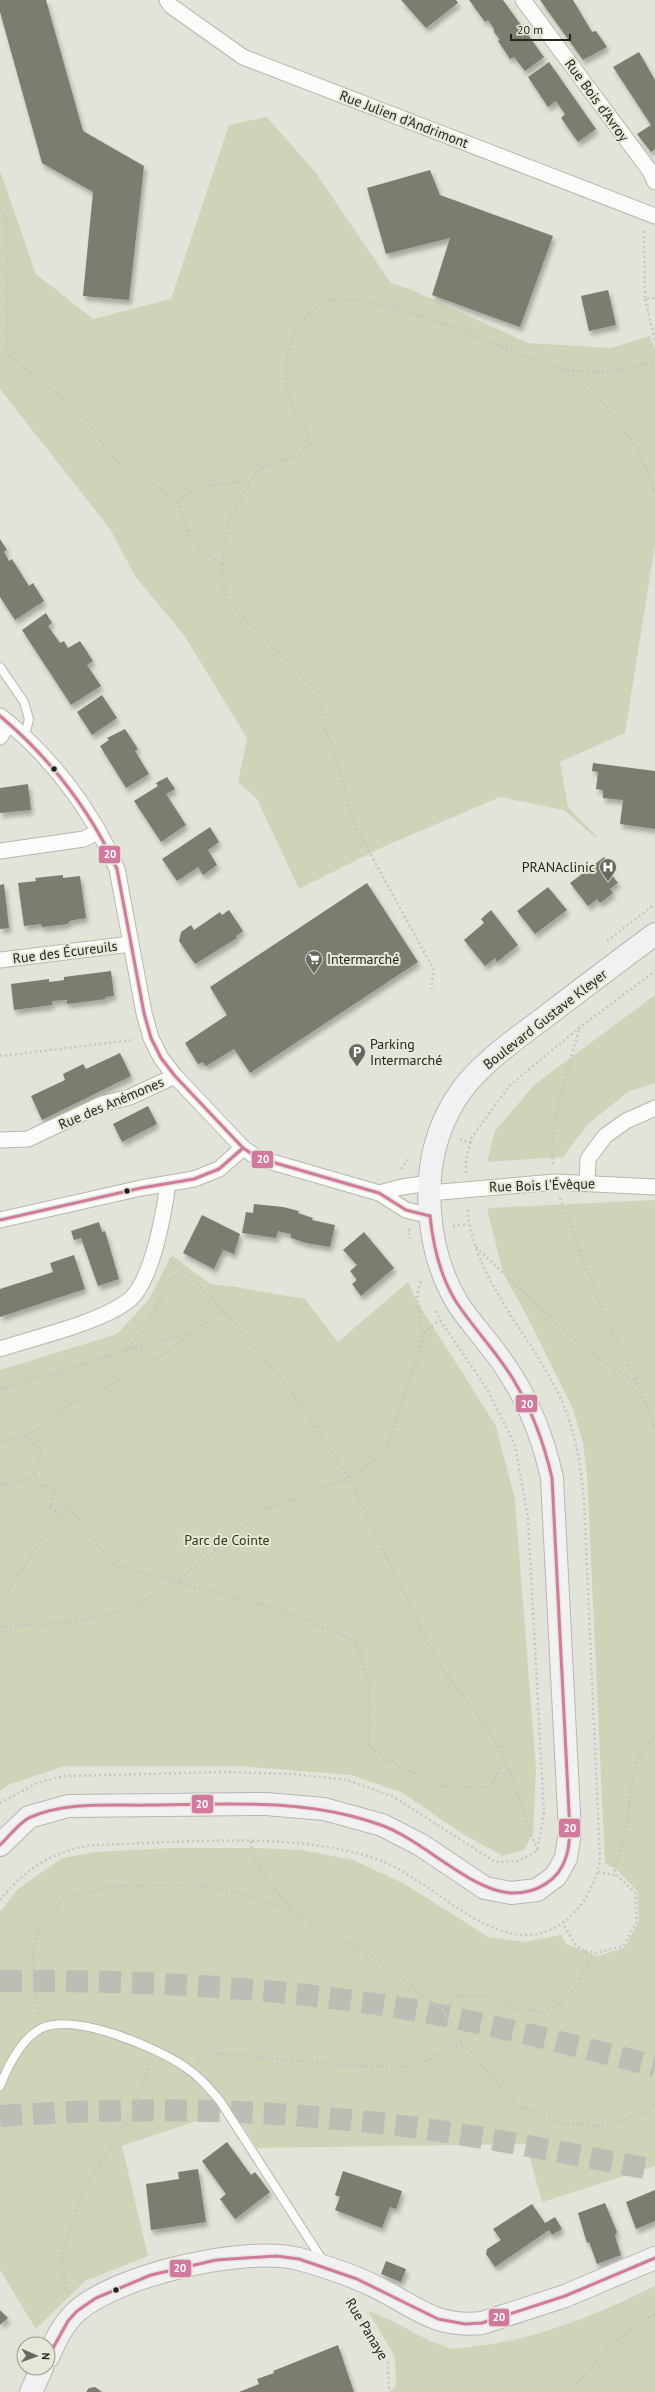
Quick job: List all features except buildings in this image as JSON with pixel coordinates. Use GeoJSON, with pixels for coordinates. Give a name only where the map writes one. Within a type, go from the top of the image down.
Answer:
{"type":"FeatureCollection","features":[{"type":"Feature","properties":{"kind":"street","name":"Rue Julien d'Andrimont"},"geometry":{"type":"LineString","coordinates":[[167,0],[171,6],[243,57],[655,216]]}},
{"type":"Feature","properties":{"kind":"street","name":"Rue Bois d'Avroy"},"geometry":{"type":"LineString","coordinates":[[523,0],[650,171],[655,182]]}},
{"type":"Feature","properties":{"kind":"street"},"geometry":{"type":"LineString","coordinates":[[0,737],[4,719],[25,736],[45,756],[98,832],[117,869],[151,1038],[161,1058],[175,1076],[243,1148],[268,1161],[379,1193],[406,1210],[430,1216]]}},
{"type":"Feature","properties":{"kind":"street"},"geometry":{"type":"LineString","coordinates":[[0,851],[84,840],[98,832]]}},
{"type":"Feature","properties":{"kind":"street","name":"Boulevard Gustave Kleyer"},"geometry":{"type":"LineString","coordinates":[[0,1845],[29,1817],[68,1806],[266,1804],[324,1810],[382,1825],[421,1845],[485,1888],[512,1893],[537,1890],[556,1876],[566,1858],[570,1832],[552,1478],[546,1447],[533,1413],[505,1366],[459,1304],[443,1276],[436,1253],[430,1216],[429,1188],[439,1132],[455,1099],[469,1082],[511,1043],[655,934]]}},
{"type":"Feature","properties":{"kind":"street","name":"Rue des Écureuils"},"geometry":{"type":"LineString","coordinates":[[0,960],[131,944]]}},
{"type":"Feature","properties":{"kind":"street","name":"Rue des Anémones"},"geometry":{"type":"LineString","coordinates":[[0,1140],[28,1140],[102,1104],[130,1097],[175,1076]]}},
{"type":"Feature","properties":{"kind":"street"},"geometry":{"type":"LineString","coordinates":[[588,1182],[588,1159],[605,1136],[626,1121],[655,1108]]}},
{"type":"Feature","properties":{"kind":"street"},"geometry":{"type":"LineString","coordinates":[[0,1220],[34,1210],[194,1180],[219,1169],[243,1148]]}},
{"type":"Feature","properties":{"kind":"street","name":"Rue Bois l'Évêque"},"geometry":{"type":"LineString","coordinates":[[379,1193],[402,1187],[466,1189],[555,1182],[588,1182],[655,1187]]}},
{"type":"Feature","properties":{"kind":"street"},"geometry":{"type":"LineString","coordinates":[[0,1349],[104,1315],[130,1300],[144,1280],[162,1222],[168,1184]]}},
{"type":"Feature","properties":{"kind":"street"},"geometry":{"type":"LineString","coordinates":[[56,2340],[63,2325],[78,2310],[105,2294],[141,2278],[188,2265],[234,2257],[297,2259],[328,2268],[375,2287],[430,2317],[447,2323],[468,2324],[482,2323],[565,2296],[655,2258]]}},
{"type":"Feature","properties":{"kind":"street"},"geometry":{"type":"LineString","coordinates":[[31,2392],[38,2376]]}},
{"type":"Feature","properties":{"kind":"lane"},"geometry":{"type":"LineString","coordinates":[[0,667],[24,702],[29,719],[25,736]]}},
{"type":"Feature","properties":{"kind":"lane"},"geometry":{"type":"LineString","coordinates":[[0,2086],[8,2067],[21,2046],[42,2028],[65,2025],[83,2026],[108,2032],[155,2051],[185,2066],[202,2080],[220,2101],[328,2268]]}},
{"type":"Feature","properties":{"kind":"path"},"geometry":{"type":"LineString","coordinates":[[0,209],[6,215],[8,234],[7,353],[42,383],[77,408],[114,460],[178,501],[189,537],[222,565]]}},
{"type":"Feature","properties":{"kind":"path"},"geometry":{"type":"LineString","coordinates":[[643,235],[645,299],[655,341]]}},
{"type":"Feature","properties":{"kind":"path"},"geometry":{"type":"LineString","coordinates":[[645,299],[655,298]]}},
{"type":"Feature","properties":{"kind":"path"},"geometry":{"type":"LineString","coordinates":[[431,989],[434,970],[354,824],[333,747],[323,726],[322,696],[225,600],[222,565],[228,522],[251,481],[261,468],[299,454],[310,445],[309,431],[292,405],[288,382],[286,361],[292,337],[299,324],[315,309],[332,302],[344,300],[381,305],[436,322],[536,362],[560,368],[592,372],[628,370],[655,361]]}},
{"type":"Feature","properties":{"kind":"path"},"geometry":{"type":"LineString","coordinates":[[560,368],[601,401],[637,448],[655,492]]}},
{"type":"Feature","properties":{"kind":"path"},"geometry":{"type":"LineString","coordinates":[[178,501],[197,487],[251,481]]}},
{"type":"Feature","properties":{"kind":"path"},"geometry":{"type":"LineString","coordinates":[[0,1900],[31,1870],[52,1855],[70,1848],[93,1845],[251,1841],[315,1845],[349,1851],[380,1860],[414,1879],[484,1923],[504,1932],[526,1935],[552,1930],[571,1918],[581,1904],[598,1872],[600,1859],[584,1500],[579,1453],[569,1418],[556,1389],[489,1276],[475,1246],[468,1224],[466,1160],[472,1137],[510,1085],[579,1028],[655,971]]}},
{"type":"Feature","properties":{"kind":"path"},"geometry":{"type":"LineString","coordinates":[[579,1028],[554,1134],[551,1153],[555,1182],[571,1230],[604,1315],[640,1387],[655,1429]]}},
{"type":"Feature","properties":{"kind":"path"},"geometry":{"type":"LineString","coordinates":[[0,1056],[151,1038]]}},
{"type":"Feature","properties":{"kind":"path"},"geometry":{"type":"LineString","coordinates":[[475,1246],[581,1346],[640,1387]]}},
{"type":"Feature","properties":{"kind":"path"},"geometry":{"type":"LineString","coordinates":[[125,1350],[142,1333],[171,1279],[185,1271],[224,1311],[287,1386],[349,1478],[429,1646],[451,1681],[478,1712],[505,1758],[537,1851]]}},
{"type":"Feature","properties":{"kind":"path"},"geometry":{"type":"LineString","coordinates":[[0,1627],[75,1622],[129,1610],[177,1582],[263,1510],[349,1478],[384,1452],[422,1346],[424,1333],[417,1294],[418,1286],[422,1279]]}},
{"type":"Feature","properties":{"kind":"path"},"geometry":{"type":"LineString","coordinates":[[0,1442],[25,1436],[56,1419],[64,1408],[75,1400],[95,1394],[167,1352],[188,1334],[224,1311]]}},
{"type":"Feature","properties":{"kind":"path"},"geometry":{"type":"LineString","coordinates":[[424,1333],[440,1320],[488,1389],[515,1445],[528,1518],[544,1813],[537,1851]]}},
{"type":"Feature","properties":{"kind":"path"},"geometry":{"type":"LineString","coordinates":[[0,1390],[125,1350],[188,1334]]}},
{"type":"Feature","properties":{"kind":"path"},"geometry":{"type":"LineString","coordinates":[[0,1484],[28,1480],[35,1473],[42,1451],[25,1436]]}},
{"type":"Feature","properties":{"kind":"path"},"geometry":{"type":"LineString","coordinates":[[35,1473],[38,1484],[55,1488],[50,1508],[60,1513]]}},
{"type":"Feature","properties":{"kind":"path"},"geometry":{"type":"LineString","coordinates":[[0,1603],[66,1504],[114,1565],[285,1611],[357,1642],[370,1685],[369,1745],[385,1759],[442,1787],[490,1787],[505,1758]]}},
{"type":"Feature","properties":{"kind":"path"},"geometry":{"type":"LineString","coordinates":[[598,1872],[614,1875],[625,1832],[634,1772],[647,1743],[655,1736]]}},
{"type":"Feature","properties":{"kind":"path"},"geometry":{"type":"LineString","coordinates":[[0,1803],[39,1782],[66,1776],[223,1772],[293,1774],[347,1780],[394,1797],[495,1862],[518,1861],[537,1851]]}},
{"type":"Feature","properties":{"kind":"path"},"geometry":{"type":"LineString","coordinates":[[251,1841],[252,1848],[264,1876],[291,1910]]}},
{"type":"Feature","properties":{"kind":"path"},"geometry":{"type":"LineString","coordinates":[[581,1949],[596,1953],[623,1946],[637,1922],[635,1893],[614,1872]]}},
{"type":"Feature","properties":{"kind":"path"},"geometry":{"type":"LineString","coordinates":[[42,2028],[34,1983],[33,1950],[40,1924],[63,1900],[109,1886],[198,1885],[234,1891],[291,1910],[373,1957],[442,2010],[462,2042],[516,2105],[565,2124],[608,2126],[646,2111],[655,2104]]}},
{"type":"Feature","properties":{"kind":"path"},"geometry":{"type":"LineString","coordinates":[[442,2010],[459,1995],[490,1996],[516,2010],[544,2012],[562,2001],[577,1986],[591,1957],[575,1944],[563,1924]]}},
{"type":"Feature","properties":{"kind":"path"},"geometry":{"type":"LineString","coordinates":[[185,2066],[213,2053],[356,2066],[414,2067],[462,2042]]}},
{"type":"Feature","properties":{"kind":"path"},"geometry":{"type":"LineString","coordinates":[[78,2310],[65,2286],[62,2253],[82,2193],[138,2105],[146,2072],[155,2051]]}},
{"type":"Feature","properties":{"kind":"path","name":"Rue Panaye"},"geometry":{"type":"LineString","coordinates":[[347,2297],[388,2364],[389,2392]]}},
{"type":"Feature","properties":{"kind":"path"},"geometry":{"type":"LineString","coordinates":[[563,2392],[581,2381],[602,2354],[636,2325],[655,2314]]}},
{"type":"Feature","properties":{"kind":"green space"},"geometry":{"type":"Polygon","coordinates":[[[267,117],[315,172],[391,283],[412,290],[528,343],[611,348],[650,336],[655,349],[655,545],[625,733],[560,762],[568,807],[596,836],[596,838],[564,810],[500,797],[385,846],[299,889],[257,799],[238,782],[247,738],[184,635],[135,576],[110,529],[0,389],[0,171],[36,274],[93,319],[171,299],[229,125],[267,117]]]}},
{"type":"Feature","properties":{"kind":"green space"},"geometry":{"type":"Polygon","coordinates":[[[655,995],[655,1083],[628,1092],[588,1124],[563,1157],[487,1162],[495,1131],[534,1085],[655,995]]]}},
{"type":"Feature","properties":{"kind":"green space"},"geometry":{"type":"Polygon","coordinates":[[[655,1200],[655,2166],[542,2202],[526,2144],[257,2148],[232,2109],[122,2146],[148,2256],[85,2281],[36,2329],[0,2270],[0,1912],[17,1890],[62,1858],[96,1852],[171,1848],[251,1848],[301,1850],[353,1860],[405,1884],[488,1937],[524,1942],[561,1935],[566,1944],[597,1956],[624,1948],[639,1922],[637,1891],[616,1869],[605,1864],[587,1474],[583,1442],[572,1407],[529,1320],[503,1273],[487,1208],[655,1200]]]}},
{"type":"Feature","properties":{"kind":"green space","name":"Parc de Cointe"},"geometry":{"type":"Polygon","coordinates":[[[172,1255],[210,1284],[305,1299],[338,1342],[408,1282],[418,1303],[496,1426],[515,1500],[536,1769],[533,1834],[524,1850],[503,1856],[463,1834],[401,1792],[351,1775],[238,1766],[65,1766],[8,1785],[0,1791],[0,1370],[117,1334],[148,1301],[172,1255]]]}},
{"type":"Feature","properties":{"kind":"green space"},"geometry":{"type":"Polygon","coordinates":[[[655,2286],[655,2392],[389,2392],[396,2386],[395,2357],[368,2311],[389,2319],[439,2344],[452,2349],[459,2349],[523,2338],[568,2324],[655,2286]]]}},
{"type":"Feature","properties":{"kind":"tunnel"},"geometry":{"type":"LineString","coordinates":[[0,1981],[146,1983],[243,1989],[340,1999],[456,2018],[655,2066]]}},
{"type":"Feature","properties":{"kind":"tunnel"},"geometry":{"type":"LineString","coordinates":[[0,2116],[42,2113],[169,2110],[296,2115],[378,2123],[457,2134],[537,2147],[655,2170]]}},
{"type":"Feature","properties":{"kind":"transit line","name":"20"},"geometry":{"type":"LineString","coordinates":[[0,716],[36,749],[67,786],[94,825],[117,869],[144,1013],[151,1038],[161,1058],[175,1076],[243,1148],[258,1158],[379,1193],[406,1210],[430,1216]]}},
{"type":"Feature","properties":{"kind":"transit line","name":"20"},"geometry":{"type":"LineString","coordinates":[[0,1220],[141,1188],[194,1179],[219,1169],[243,1148]]}},
{"type":"Feature","properties":{"kind":"transit line","name":"20"},"geometry":{"type":"LineString","coordinates":[[0,1845],[27,1819],[45,1812],[75,1806],[268,1804],[325,1810],[353,1816],[381,1825],[397,1832],[463,1875],[496,1890],[511,1893],[529,1891],[545,1884],[558,1873],[567,1854],[570,1832],[552,1478],[537,1427],[520,1391],[499,1359],[455,1300],[445,1280],[438,1260],[430,1216]]}},
{"type":"Feature","properties":{"kind":"transit line","name":"20"},"geometry":{"type":"LineString","coordinates":[[56,2343],[68,2321],[77,2311],[96,2298],[151,2275],[216,2260],[276,2256],[299,2259],[357,2279],[438,2319],[465,2324],[482,2323],[565,2296],[655,2258]]}},
{"type":"Feature","properties":{"kind":"place","name":"PRANAclinic"},"geometry":{"type":"Point","coordinates":[608,882]}},
{"type":"Feature","properties":{"kind":"place","name":"Intermarché"},"geometry":{"type":"Point","coordinates":[314,974]}},
{"type":"Feature","properties":{"kind":"place","name":"Parking Intermarché"},"geometry":{"type":"Point","coordinates":[357,1067]}}]}
